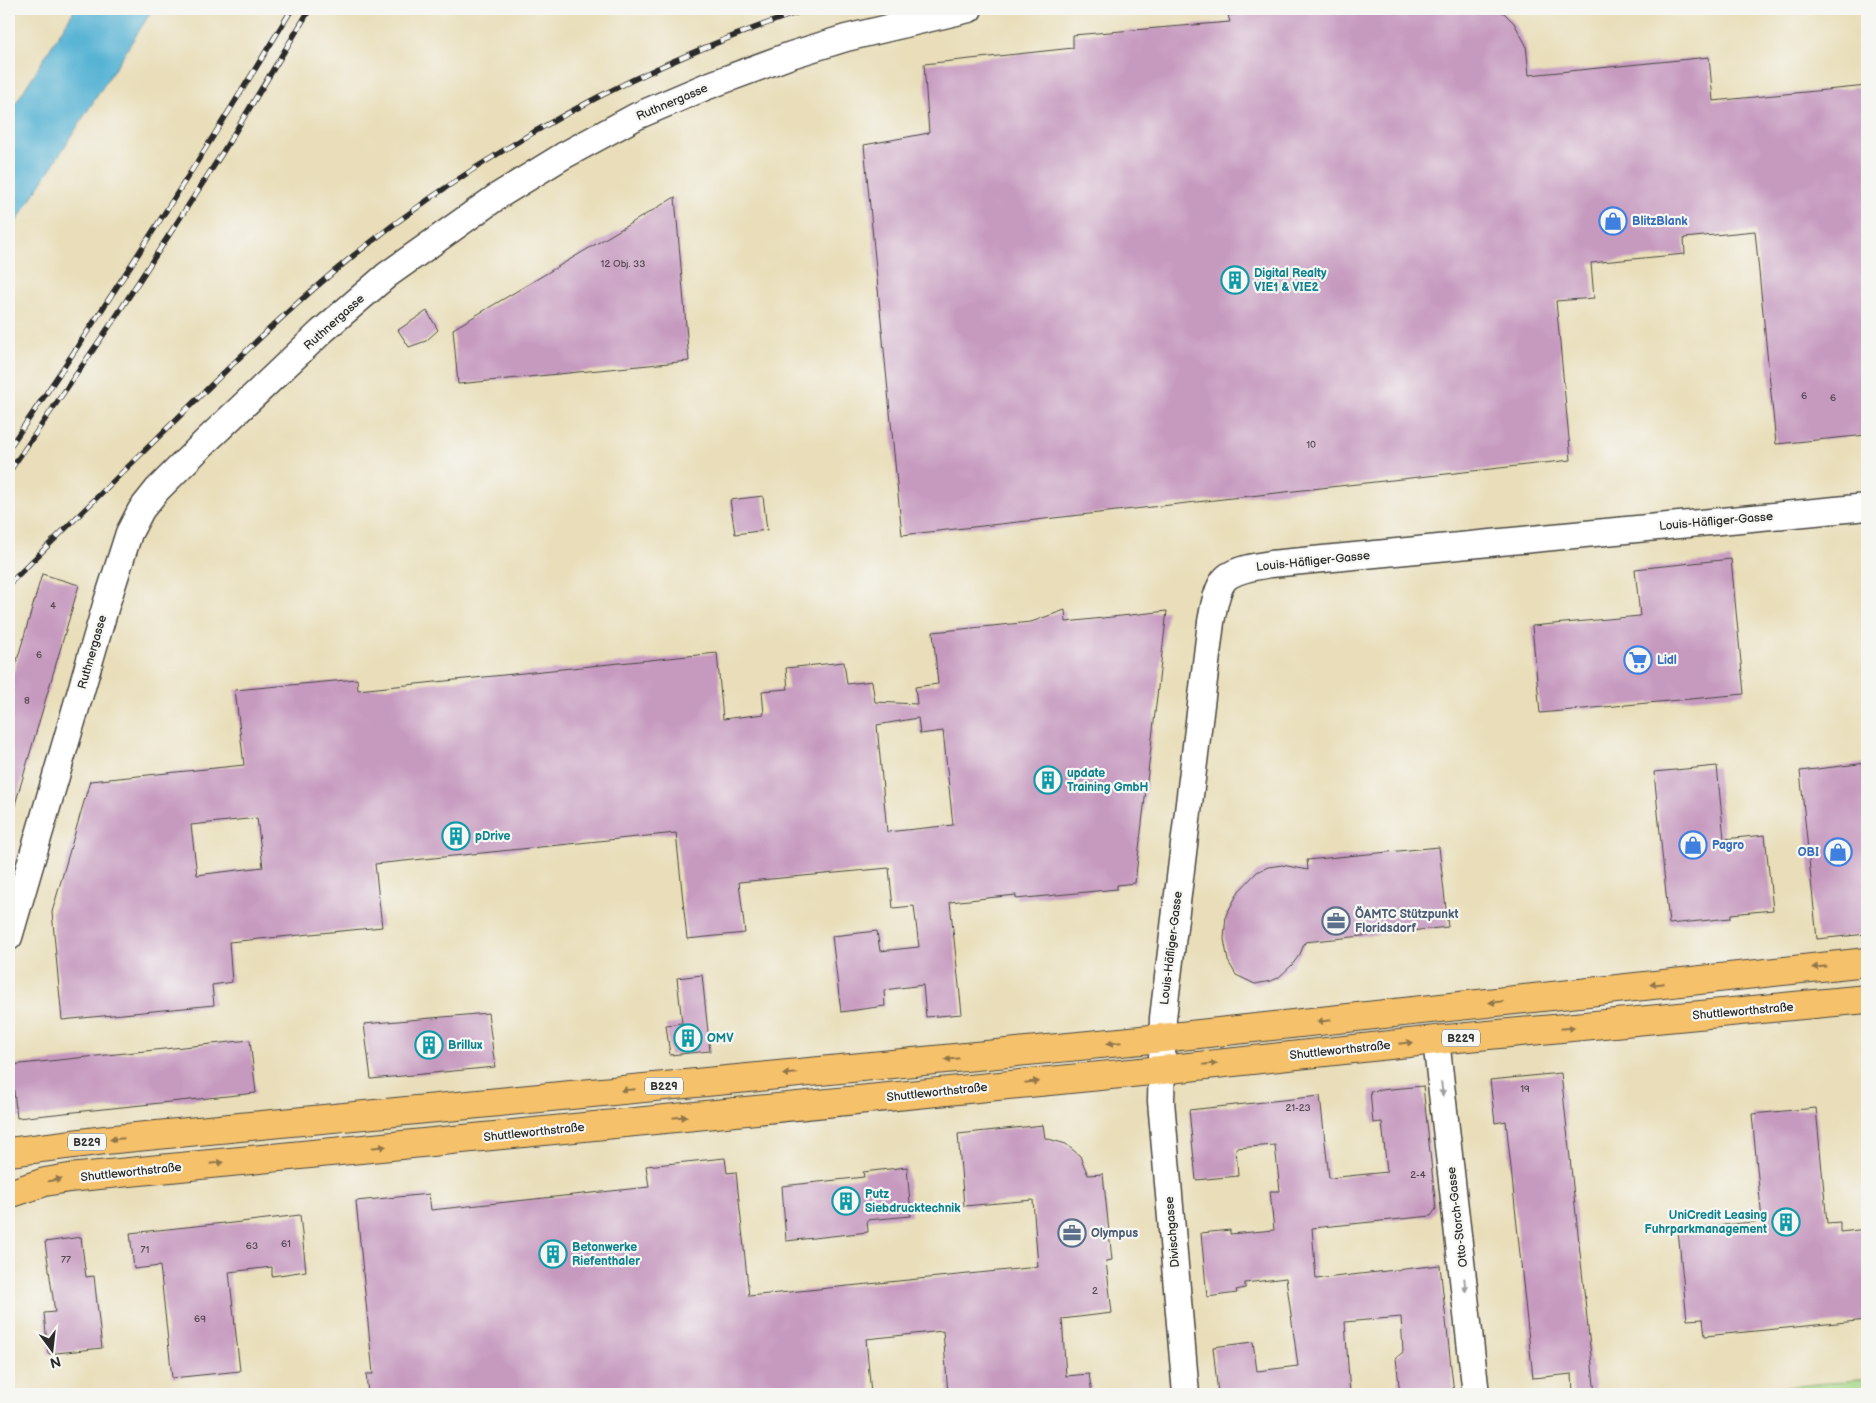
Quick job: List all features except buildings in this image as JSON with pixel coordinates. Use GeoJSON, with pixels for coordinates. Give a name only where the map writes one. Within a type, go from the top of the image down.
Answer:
{"type":"FeatureCollection","features":[{"type":"Feature","properties":{"kind":"main road","name":"B229"},"geometry":{"type":"LineString","coordinates":[[9,1152],[122,1138],[1162,1038],[1867,962]]}},
{"type":"Feature","properties":{"kind":"main road","name":"Shuttleworthstraße"},"geometry":{"type":"LineString","coordinates":[[9,1194],[45,1182],[68,1178],[1162,1070],[1436,1040],[1867,999]]}},
{"type":"Feature","properties":{"kind":"street","name":"Ruthnergasse"},"geometry":{"type":"LineString","coordinates":[[9,937],[103,614],[130,533],[141,510],[157,490],[206,440],[321,332],[387,275],[498,196],[563,156],[637,116],[705,87],[791,55],[846,38],[969,9]]}},
{"type":"Feature","properties":{"kind":"street","name":"Louis-Häfliger-Gasse"},"geometry":{"type":"LineString","coordinates":[[1162,1070],[1165,1001],[1211,622],[1215,599],[1226,578],[1244,569],[1271,564],[1867,506]]}},
{"type":"Feature","properties":{"kind":"street","name":"Otto-Storch-Gasse"},"geometry":{"type":"LineString","coordinates":[[1436,1040],[1476,1394]]}},
{"type":"Feature","properties":{"kind":"street","name":"Divischgasse"},"geometry":{"type":"LineString","coordinates":[[1162,1070],[1162,1120],[1186,1394]]}},
{"type":"Feature","properties":{"kind":"green space"},"geometry":{"type":"Polygon","coordinates":[[[1867,1379],[1867,1394],[1715,1394],[1867,1379]]]}},
{"type":"Feature","properties":{"kind":"water"},"geometry":{"type":"Polygon","coordinates":[[[75,9],[153,9],[9,233],[9,114],[75,9]]]}},
{"type":"Feature","properties":{"kind":"railway"},"geometry":{"type":"LineString","coordinates":[[9,448],[154,230],[292,9]]}},
{"type":"Feature","properties":{"kind":"railway"},"geometry":{"type":"LineString","coordinates":[[9,472],[115,318],[221,155],[310,9]]}},
{"type":"Feature","properties":{"kind":"railway"},"geometry":{"type":"LineString","coordinates":[[9,584],[274,325],[353,256],[405,216],[513,144],[570,112],[686,55],[808,9]]}},
{"type":"Feature","properties":{"kind":"place","name":"BlitzBlank"},"geometry":{"type":"Point","coordinates":[1613,221]}},
{"type":"Feature","properties":{"kind":"place","name":"Digital Realty VIE1 & VIE2"},"geometry":{"type":"Point","coordinates":[1235,280]}},
{"type":"Feature","properties":{"kind":"place","name":"Lidl"},"geometry":{"type":"Point","coordinates":[1638,660]}},
{"type":"Feature","properties":{"kind":"place","name":"update Training GmbH"},"geometry":{"type":"Point","coordinates":[1048,780]}},
{"type":"Feature","properties":{"kind":"place","name":"pDrive"},"geometry":{"type":"Point","coordinates":[456,836]}},
{"type":"Feature","properties":{"kind":"place","name":"Pagro"},"geometry":{"type":"Point","coordinates":[1693,845]}},
{"type":"Feature","properties":{"kind":"place","name":"OBI"},"geometry":{"type":"Point","coordinates":[1838,852]}},
{"type":"Feature","properties":{"kind":"place","name":"ÖAMTC Stützpunkt Floridsdorf"},"geometry":{"type":"Point","coordinates":[1336,921]}},
{"type":"Feature","properties":{"kind":"place","name":"OMV"},"geometry":{"type":"Point","coordinates":[688,1038]}},
{"type":"Feature","properties":{"kind":"place","name":"Brillux"},"geometry":{"type":"Point","coordinates":[429,1045]}},
{"type":"Feature","properties":{"kind":"place","name":"Putz Siebdrucktechnik"},"geometry":{"type":"Point","coordinates":[846,1201]}},
{"type":"Feature","properties":{"kind":"place","name":"UniCredit Leasing Fuhrparkmanagement"},"geometry":{"type":"Point","coordinates":[1786,1222]}},
{"type":"Feature","properties":{"kind":"place","name":"Olympus"},"geometry":{"type":"Point","coordinates":[1072,1233]}},
{"type":"Feature","properties":{"kind":"place","name":"Betonwerke Riefenthaler"},"geometry":{"type":"Point","coordinates":[553,1254]}}]}
